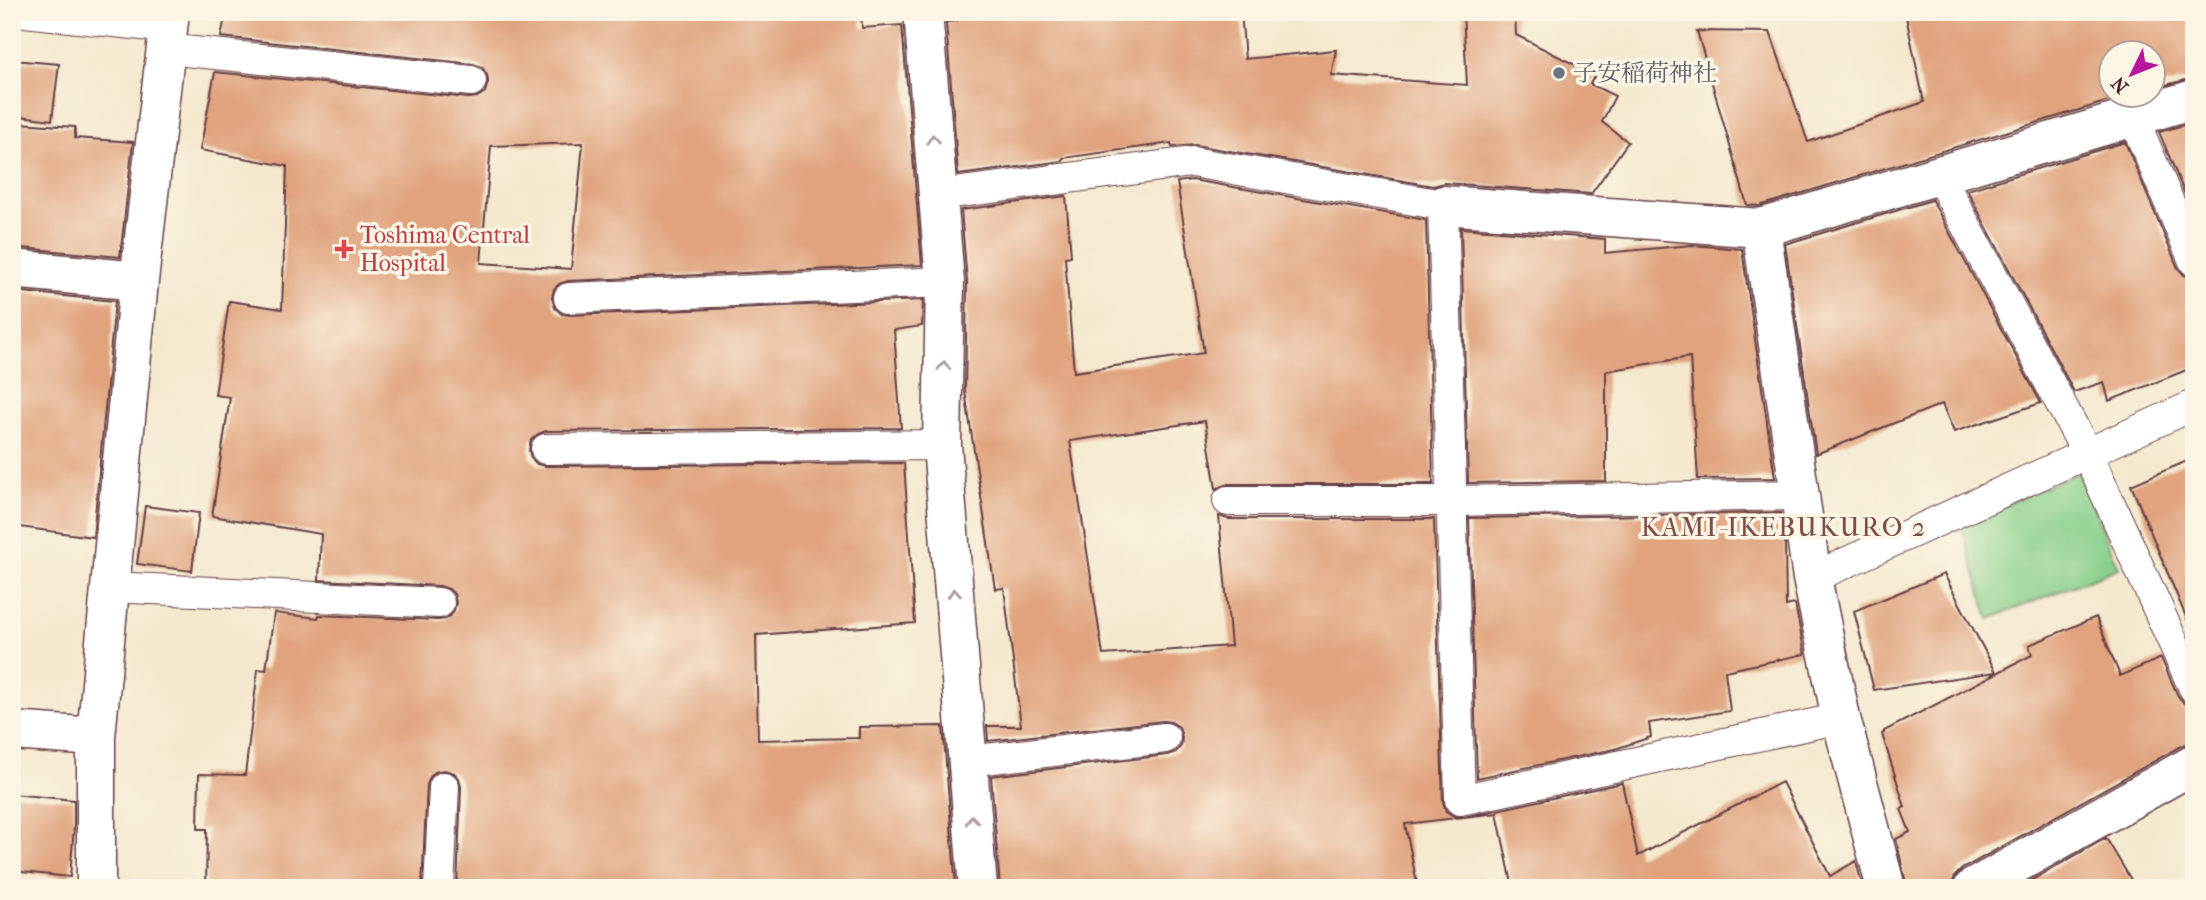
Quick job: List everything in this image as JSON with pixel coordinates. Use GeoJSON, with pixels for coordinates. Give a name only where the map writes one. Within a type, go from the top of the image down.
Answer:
{"type":"FeatureCollection","features":[{"type":"Feature","properties":{"kind":"street"},"geometry":{"type":"LineString","coordinates":[[923,12],[945,282],[942,445],[978,888]]}},
{"type":"Feature","properties":{"kind":"street"},"geometry":{"type":"LineString","coordinates":[[96,888],[96,737],[139,281],[168,30]]}},
{"type":"Feature","properties":{"kind":"street"},"geometry":{"type":"LineString","coordinates":[[1443,205],[1762,228],[2194,99]]}},
{"type":"Feature","properties":{"kind":"street"},"geometry":{"type":"LineString","coordinates":[[1762,228],[1812,578],[1841,718],[1886,888]]}},
{"type":"Feature","properties":{"kind":"street"},"geometry":{"type":"LineString","coordinates":[[12,268],[139,281]]}},
{"type":"Feature","properties":{"kind":"street"},"geometry":{"type":"LineString","coordinates":[[12,732],[96,737]]}},
{"type":"Feature","properties":{"kind":"street"},"geometry":{"type":"LineString","coordinates":[[1973,888],[2192,767]]}},
{"type":"Feature","properties":{"kind":"lane"},"geometry":{"type":"LineString","coordinates":[[25,12],[168,30],[471,81]]}},
{"type":"Feature","properties":{"kind":"lane"},"geometry":{"type":"LineString","coordinates":[[2133,117],[2194,261]]}},
{"type":"Feature","properties":{"kind":"lane"},"geometry":{"type":"LineString","coordinates":[[938,195],[1192,162],[1443,205],[1460,800],[1841,718]]}},
{"type":"Feature","properties":{"kind":"lane"},"geometry":{"type":"LineString","coordinates":[[1939,175],[2087,453],[2194,688]]}},
{"type":"Feature","properties":{"kind":"lane"},"geometry":{"type":"LineString","coordinates":[[569,298],[945,282]]}},
{"type":"Feature","properties":{"kind":"lane"},"geometry":{"type":"LineString","coordinates":[[1812,578],[2194,405]]}},
{"type":"Feature","properties":{"kind":"lane"},"geometry":{"type":"LineString","coordinates":[[546,449],[942,445]]}},
{"type":"Feature","properties":{"kind":"lane"},"geometry":{"type":"LineString","coordinates":[[1228,501],[1452,501],[1800,495]]}},
{"type":"Feature","properties":{"kind":"lane"},"geometry":{"type":"LineString","coordinates":[[111,587],[439,603]]}},
{"type":"Feature","properties":{"kind":"lane"},"geometry":{"type":"LineString","coordinates":[[968,761],[1165,738]]}},
{"type":"Feature","properties":{"kind":"lane"},"geometry":{"type":"LineString","coordinates":[[439,888],[444,787]]}},
{"type":"Feature","properties":{"kind":"green space"},"geometry":{"type":"Polygon","coordinates":[[[2078,472],[2119,568],[1989,619],[1961,525],[2078,472]]]}},
{"type":"Feature","properties":{"kind":"building"},"geometry":{"type":"Polygon","coordinates":[[[226,12],[861,12],[862,28],[902,25],[922,265],[568,281],[554,289],[552,298],[555,308],[562,314],[570,315],[923,300],[922,326],[894,330],[901,428],[546,431],[531,440],[529,450],[531,458],[537,464],[546,466],[904,463],[915,623],[756,635],[758,740],[859,738],[859,727],[943,726],[956,888],[457,888],[461,787],[459,778],[454,773],[444,770],[435,772],[427,785],[422,888],[206,888],[207,829],[198,829],[199,774],[245,775],[258,669],[266,670],[274,613],[318,618],[319,615],[438,620],[446,619],[453,613],[456,603],[454,594],[440,586],[319,580],[321,534],[212,516],[230,397],[215,395],[229,301],[282,309],[287,166],[200,150],[215,72],[469,98],[485,92],[488,82],[482,67],[473,64],[221,37],[226,12]],[[583,143],[491,146],[481,263],[571,269],[583,143]]]}},
{"type":"Feature","properties":{"kind":"building"},"geometry":{"type":"Polygon","coordinates":[[[957,12],[1241,12],[1245,59],[1336,50],[1331,75],[1467,85],[1463,12],[1515,12],[1516,35],[1595,75],[1590,84],[1615,96],[1602,122],[1628,142],[1591,194],[1445,183],[1433,186],[1195,145],[1172,147],[1171,143],[958,175],[946,22],[957,21],[957,12]]]}},
{"type":"Feature","properties":{"kind":"building"},"geometry":{"type":"Polygon","coordinates":[[[1905,12],[2194,12],[2194,78],[2168,84],[2168,38],[2098,38],[2098,104],[1759,206],[1747,205],[1697,31],[1770,32],[1808,142],[1924,102],[1905,12]]]}},
{"type":"Feature","properties":{"kind":"building"},"geometry":{"type":"Polygon","coordinates":[[[12,60],[59,64],[52,120],[12,115],[12,60]]]}},
{"type":"Feature","properties":{"kind":"building"},"geometry":{"type":"Polygon","coordinates":[[[2194,122],[2194,216],[2159,132],[2194,122]]]}},
{"type":"Feature","properties":{"kind":"building"},"geometry":{"type":"Polygon","coordinates":[[[19,123],[75,127],[75,138],[133,142],[120,257],[12,247],[19,123]]]}},
{"type":"Feature","properties":{"kind":"building"},"geometry":{"type":"Polygon","coordinates":[[[2125,142],[2178,268],[2184,275],[2194,278],[2194,367],[2109,401],[2104,382],[2074,392],[1967,190],[2125,142]]]}},
{"type":"Feature","properties":{"kind":"building"},"geometry":{"type":"Polygon","coordinates":[[[1192,180],[1426,220],[1433,484],[1228,484],[1216,489],[1205,421],[1070,441],[1103,655],[1231,646],[1219,516],[1228,519],[1434,519],[1443,801],[1446,811],[1454,816],[1464,817],[1405,824],[1418,888],[1000,888],[991,776],[1167,755],[1176,752],[1181,746],[1182,737],[1179,727],[1163,721],[988,741],[987,726],[1021,726],[1004,588],[995,589],[965,391],[967,282],[961,210],[1066,196],[1071,256],[1065,257],[1074,372],[1204,353],[1177,182],[1192,180]]]}},
{"type":"Feature","properties":{"kind":"building"},"geometry":{"type":"Polygon","coordinates":[[[1932,200],[2041,403],[1954,432],[1942,404],[1816,454],[1785,244],[1932,200]]]}},
{"type":"Feature","properties":{"kind":"building"},"geometry":{"type":"Polygon","coordinates":[[[1461,228],[1605,239],[1605,253],[1692,245],[1742,249],[1775,478],[1698,479],[1690,357],[1606,371],[1606,481],[1468,483],[1461,228]]]}},
{"type":"Feature","properties":{"kind":"building"},"geometry":{"type":"Polygon","coordinates":[[[12,291],[115,301],[93,537],[12,526],[12,291]]]}},
{"type":"Feature","properties":{"kind":"building"},"geometry":{"type":"Polygon","coordinates":[[[2194,458],[2194,633],[2193,634],[2131,485],[2194,458]]]}},
{"type":"Feature","properties":{"kind":"building"},"geometry":{"type":"Polygon","coordinates":[[[145,506],[199,513],[192,571],[137,564],[145,506]]]}},
{"type":"Feature","properties":{"kind":"building"},"geometry":{"type":"Polygon","coordinates":[[[1780,513],[1785,543],[1786,606],[1795,604],[1805,654],[1725,671],[1730,711],[1649,723],[1651,737],[1615,749],[1477,778],[1469,518],[1780,513]]]}},
{"type":"Feature","properties":{"kind":"building"},"geometry":{"type":"Polygon","coordinates":[[[1944,574],[1996,672],[1874,690],[1854,611],[1944,574]]]}},
{"type":"Feature","properties":{"kind":"building"},"geometry":{"type":"Polygon","coordinates":[[[2096,617],[2120,676],[2161,658],[2178,696],[2184,703],[2194,705],[2194,742],[2183,745],[1962,869],[1955,876],[1951,888],[1907,888],[1896,839],[1910,832],[1901,809],[1905,807],[1882,734],[1884,731],[2032,655],[2029,645],[2096,617]]]}},
{"type":"Feature","properties":{"kind":"building"},"geometry":{"type":"Polygon","coordinates":[[[1782,782],[1830,876],[1856,861],[1863,888],[1513,888],[1497,813],[1465,817],[1622,783],[1638,856],[1782,782]]]}},
{"type":"Feature","properties":{"kind":"building"},"geometry":{"type":"Polygon","coordinates":[[[12,794],[74,800],[70,877],[12,871],[12,794]]]}},
{"type":"Feature","properties":{"kind":"building"},"geometry":{"type":"Polygon","coordinates":[[[2106,838],[2136,888],[2018,888],[2106,838]]]}},
{"type":"Feature","properties":{"kind":"place","name":"子安稲荷神社"},"geometry":{"type":"Point","coordinates":[1559,73]}},
{"type":"Feature","properties":{"kind":"place","name":"Toshima Central Hospital"},"geometry":{"type":"Point","coordinates":[344,249]}},
{"type":"Feature","properties":{"kind":"district","name":"KAMI-IKEBUKURO 2"},"geometry":{"type":"Point","coordinates":[1784,527]}}]}
